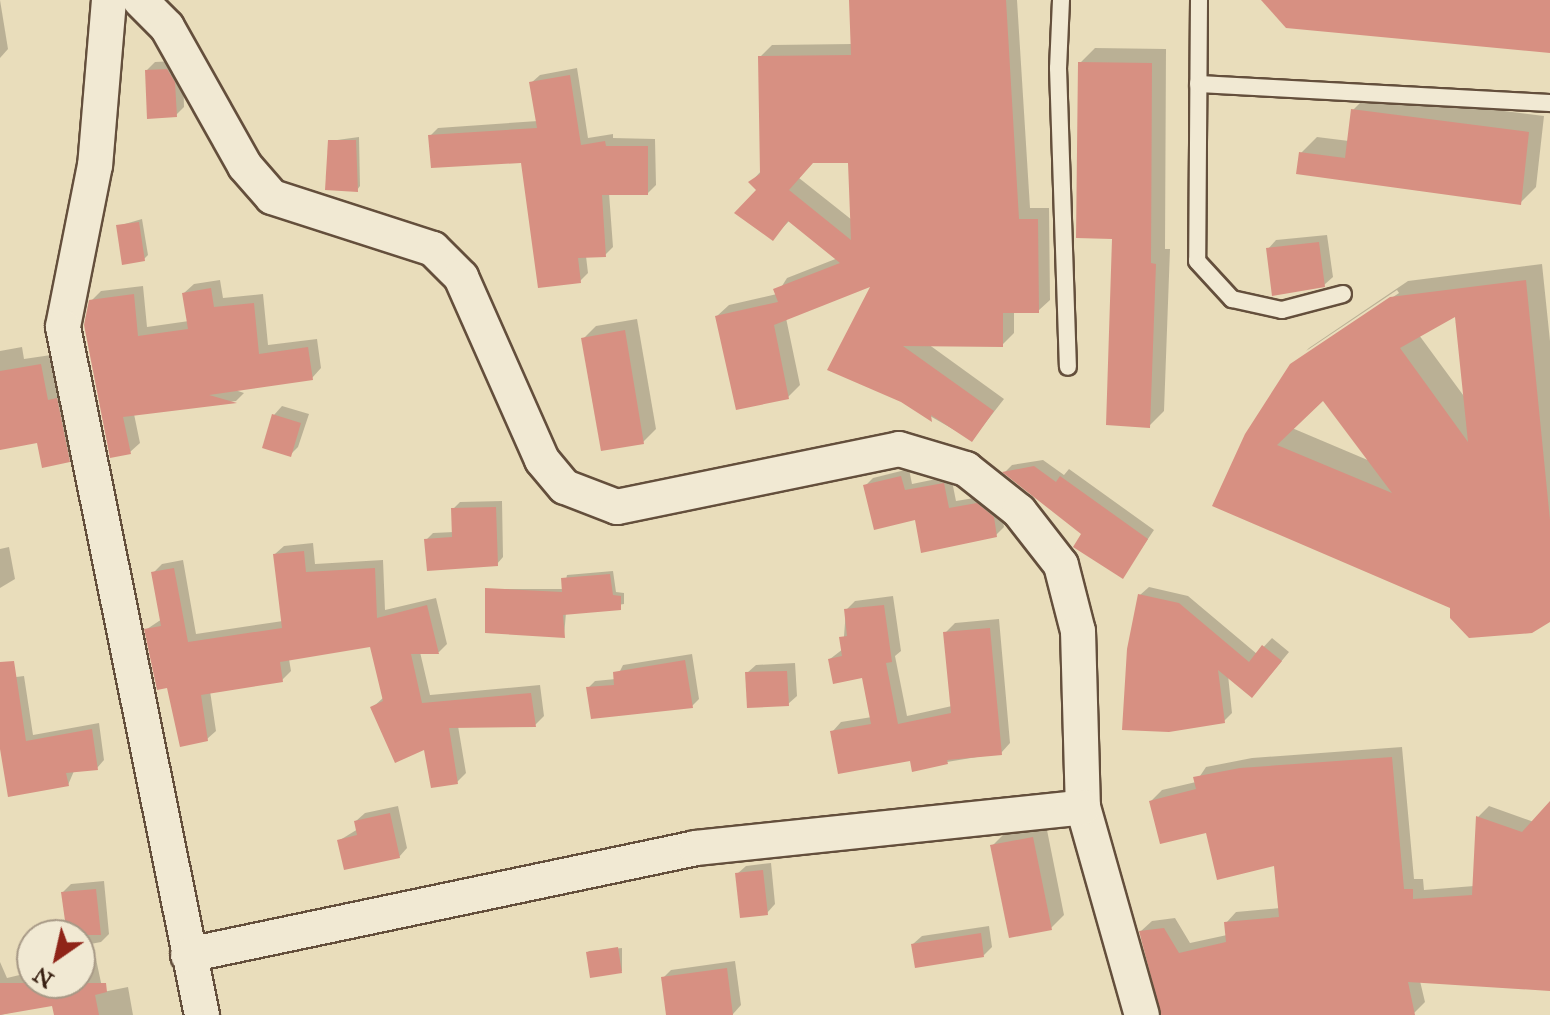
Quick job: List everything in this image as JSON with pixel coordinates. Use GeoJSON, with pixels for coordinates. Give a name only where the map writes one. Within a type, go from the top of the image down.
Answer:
{"type":"FeatureCollection","features":[{"type":"Feature","properties":{"kind":"street"},"geometry":{"type":"LineString","coordinates":[[109,0],[95,165],[63,327],[202,1015]]}},
{"type":"Feature","properties":{"kind":"street"},"geometry":{"type":"LineString","coordinates":[[140,0],[167,27],[245,166],[272,197],[433,249],[461,277],[542,460],[565,487],[617,507],[899,449],[966,469],[1019,511],[1061,565],[1078,631],[1083,807],[1142,1015]]}},
{"type":"Feature","properties":{"kind":"street"},"geometry":{"type":"LineString","coordinates":[[188,955],[696,848],[1083,807]]}},
{"type":"Feature","properties":{"kind":"lane"},"geometry":{"type":"LineString","coordinates":[[1061,0],[1058,68],[1068,367]]}},
{"type":"Feature","properties":{"kind":"lane"},"geometry":{"type":"LineString","coordinates":[[1199,0],[1197,261],[1232,299],[1282,310],[1343,294]]}},
{"type":"Feature","properties":{"kind":"lane"},"geometry":{"type":"LineString","coordinates":[[1198,84],[1550,103]]}},
{"type":"Feature","properties":{"kind":"building"},"geometry":{"type":"Polygon","coordinates":[[[849,0],[1006,0],[1019,219],[1038,219],[1039,313],[1003,313],[1003,347],[903,346],[994,411],[972,442],[931,415],[932,422],[901,402],[827,370],[870,287],[774,325],[789,399],[736,410],[715,316],[778,302],[773,289],[840,263],[788,221],[773,241],[734,213],[756,190],[748,182],[760,174],[758,56],[851,55],[849,0]],[[813,163],[789,190],[851,240],[848,163],[813,163]]]}},
{"type":"Feature","properties":{"kind":"building"},"geometry":{"type":"Polygon","coordinates":[[[1261,0],[1550,0],[1550,53],[1286,28],[1261,0]]]}},
{"type":"Feature","properties":{"kind":"building"},"geometry":{"type":"Polygon","coordinates":[[[1078,62],[1152,63],[1151,263],[1156,264],[1150,428],[1106,425],[1112,239],[1076,238],[1078,62]]]}},
{"type":"Feature","properties":{"kind":"building"},"geometry":{"type":"Polygon","coordinates":[[[167,69],[175,82],[177,117],[147,119],[145,70],[167,69]]]}},
{"type":"Feature","properties":{"kind":"building"},"geometry":{"type":"Polygon","coordinates":[[[570,75],[581,145],[605,141],[606,146],[648,146],[648,195],[602,195],[606,257],[578,258],[581,283],[538,288],[521,163],[431,168],[428,135],[537,128],[529,82],[570,75]]]}},
{"type":"Feature","properties":{"kind":"building"},"geometry":{"type":"Polygon","coordinates":[[[1351,109],[1529,132],[1521,205],[1296,174],[1299,152],[1345,158],[1351,109]]]}},
{"type":"Feature","properties":{"kind":"building"},"geometry":{"type":"Polygon","coordinates":[[[328,140],[356,140],[358,192],[325,190],[328,140]]]}},
{"type":"Feature","properties":{"kind":"building"},"geometry":{"type":"Polygon","coordinates":[[[139,222],[145,261],[122,265],[116,225],[139,222]]]}},
{"type":"Feature","properties":{"kind":"building"},"geometry":{"type":"Polygon","coordinates":[[[1319,242],[1325,287],[1272,296],[1266,248],[1319,242]]]}},
{"type":"Feature","properties":{"kind":"building"},"geometry":{"type":"Polygon","coordinates":[[[1526,280],[1550,520],[1550,622],[1532,633],[1469,638],[1450,618],[1450,608],[1212,506],[1245,434],[1290,364],[1390,297],[1526,280]],[[1455,317],[1400,348],[1468,442],[1455,317]],[[1323,401],[1277,445],[1392,493],[1323,401]]]}},
{"type":"Feature","properties":{"kind":"building"},"geometry":{"type":"Polygon","coordinates":[[[211,288],[214,307],[254,303],[259,354],[308,347],[313,380],[209,395],[237,403],[123,417],[131,454],[110,458],[84,325],[89,300],[134,294],[138,336],[188,329],[182,293],[211,288]]]}},
{"type":"Feature","properties":{"kind":"building"},"geometry":{"type":"Polygon","coordinates":[[[625,330],[644,444],[601,451],[581,338],[625,330]]]}},
{"type":"Feature","properties":{"kind":"building"},"geometry":{"type":"Polygon","coordinates":[[[41,364],[48,400],[57,398],[70,462],[42,468],[37,443],[0,450],[0,371],[41,364]]]}},
{"type":"Feature","properties":{"kind":"building"},"geometry":{"type":"Polygon","coordinates":[[[272,414],[301,423],[291,457],[262,448],[272,414]]]}},
{"type":"Feature","properties":{"kind":"building"},"geometry":{"type":"Polygon","coordinates":[[[1034,466],[1056,482],[1060,476],[1148,539],[1123,579],[1073,547],[1081,534],[1002,472],[1034,466]]]}},
{"type":"Feature","properties":{"kind":"building"},"geometry":{"type":"Polygon","coordinates":[[[901,476],[905,490],[944,483],[949,508],[977,503],[994,517],[997,537],[921,553],[915,520],[874,530],[863,485],[901,476]]]}},
{"type":"Feature","properties":{"kind":"building"},"geometry":{"type":"Polygon","coordinates":[[[496,507],[498,566],[427,571],[424,539],[452,537],[451,508],[496,507]]]}},
{"type":"Feature","properties":{"kind":"building"},"geometry":{"type":"Polygon","coordinates":[[[304,551],[306,572],[375,568],[377,618],[427,605],[439,654],[411,654],[422,703],[531,693],[536,727],[449,728],[458,784],[431,788],[424,750],[395,763],[370,707],[383,701],[370,647],[280,662],[283,682],[201,695],[208,741],[180,747],[167,688],[157,690],[144,629],[161,626],[151,572],[174,568],[188,642],[282,628],[273,554],[304,551]]]}},
{"type":"Feature","properties":{"kind":"building"},"geometry":{"type":"Polygon","coordinates":[[[610,574],[613,595],[621,596],[621,610],[563,615],[565,638],[485,633],[485,588],[562,592],[561,578],[610,574]]]}},
{"type":"Feature","properties":{"kind":"building"},"geometry":{"type":"Polygon","coordinates":[[[1138,594],[1179,603],[1249,662],[1262,645],[1282,661],[1252,698],[1218,670],[1225,723],[1169,732],[1122,730],[1127,649],[1138,594]]]}},
{"type":"Feature","properties":{"kind":"building"},"geometry":{"type":"Polygon","coordinates":[[[884,605],[892,662],[886,663],[898,724],[951,713],[943,632],[990,628],[1002,755],[947,760],[948,764],[912,772],[910,761],[838,774],[830,731],[871,724],[862,678],[833,684],[828,659],[842,656],[839,637],[847,636],[844,609],[884,605]]]}},
{"type":"Feature","properties":{"kind":"building"},"geometry":{"type":"Polygon","coordinates":[[[685,660],[693,708],[591,719],[586,687],[614,685],[613,672],[685,660]]]}},
{"type":"Feature","properties":{"kind":"building"},"geometry":{"type":"Polygon","coordinates":[[[14,661],[26,741],[92,729],[98,770],[66,773],[69,786],[8,797],[0,749],[0,662],[14,661]]]}},
{"type":"Feature","properties":{"kind":"building"},"geometry":{"type":"Polygon","coordinates":[[[787,671],[789,706],[747,708],[745,672],[787,671]]]}},
{"type":"Feature","properties":{"kind":"building"},"geometry":{"type":"Polygon","coordinates":[[[1392,757],[1404,889],[1413,889],[1413,899],[1472,895],[1476,816],[1522,832],[1550,801],[1550,991],[1408,982],[1415,1015],[1161,1015],[1139,931],[1164,928],[1179,953],[1226,942],[1224,922],[1279,917],[1274,866],[1217,880],[1206,833],[1160,844],[1149,801],[1196,789],[1193,777],[1240,768],[1392,757]]]}},
{"type":"Feature","properties":{"kind":"building"},"geometry":{"type":"Polygon","coordinates":[[[390,813],[400,858],[344,870],[337,840],[357,835],[354,821],[390,813]]]}},
{"type":"Feature","properties":{"kind":"building"},"geometry":{"type":"Polygon","coordinates":[[[1033,837],[1052,930],[1009,938],[990,845],[1033,837]]]}},
{"type":"Feature","properties":{"kind":"building"},"geometry":{"type":"Polygon","coordinates":[[[763,870],[768,915],[740,918],[735,873],[763,870]]]}},
{"type":"Feature","properties":{"kind":"building"},"geometry":{"type":"Polygon","coordinates":[[[96,889],[101,935],[96,935],[96,919],[65,919],[61,892],[96,889]]]}},
{"type":"Feature","properties":{"kind":"building"},"geometry":{"type":"Polygon","coordinates":[[[981,933],[984,957],[915,968],[911,944],[981,933]]]}},
{"type":"Feature","properties":{"kind":"building"},"geometry":{"type":"Polygon","coordinates":[[[618,947],[622,973],[590,978],[586,952],[618,947]]]}},
{"type":"Feature","properties":{"kind":"building"},"geometry":{"type":"Polygon","coordinates":[[[727,968],[733,1015],[666,1015],[661,977],[727,968]]]}},
{"type":"Feature","properties":{"kind":"building"},"geometry":{"type":"Polygon","coordinates":[[[0,983],[16,983],[16,999],[96,999],[99,1015],[54,1015],[52,1006],[0,1015],[0,983]]]}},
{"type":"Feature","properties":{"kind":"building"},"geometry":{"type":"Polygon","coordinates":[[[96,983],[106,983],[107,992],[96,995],[96,983]]]}}]}
